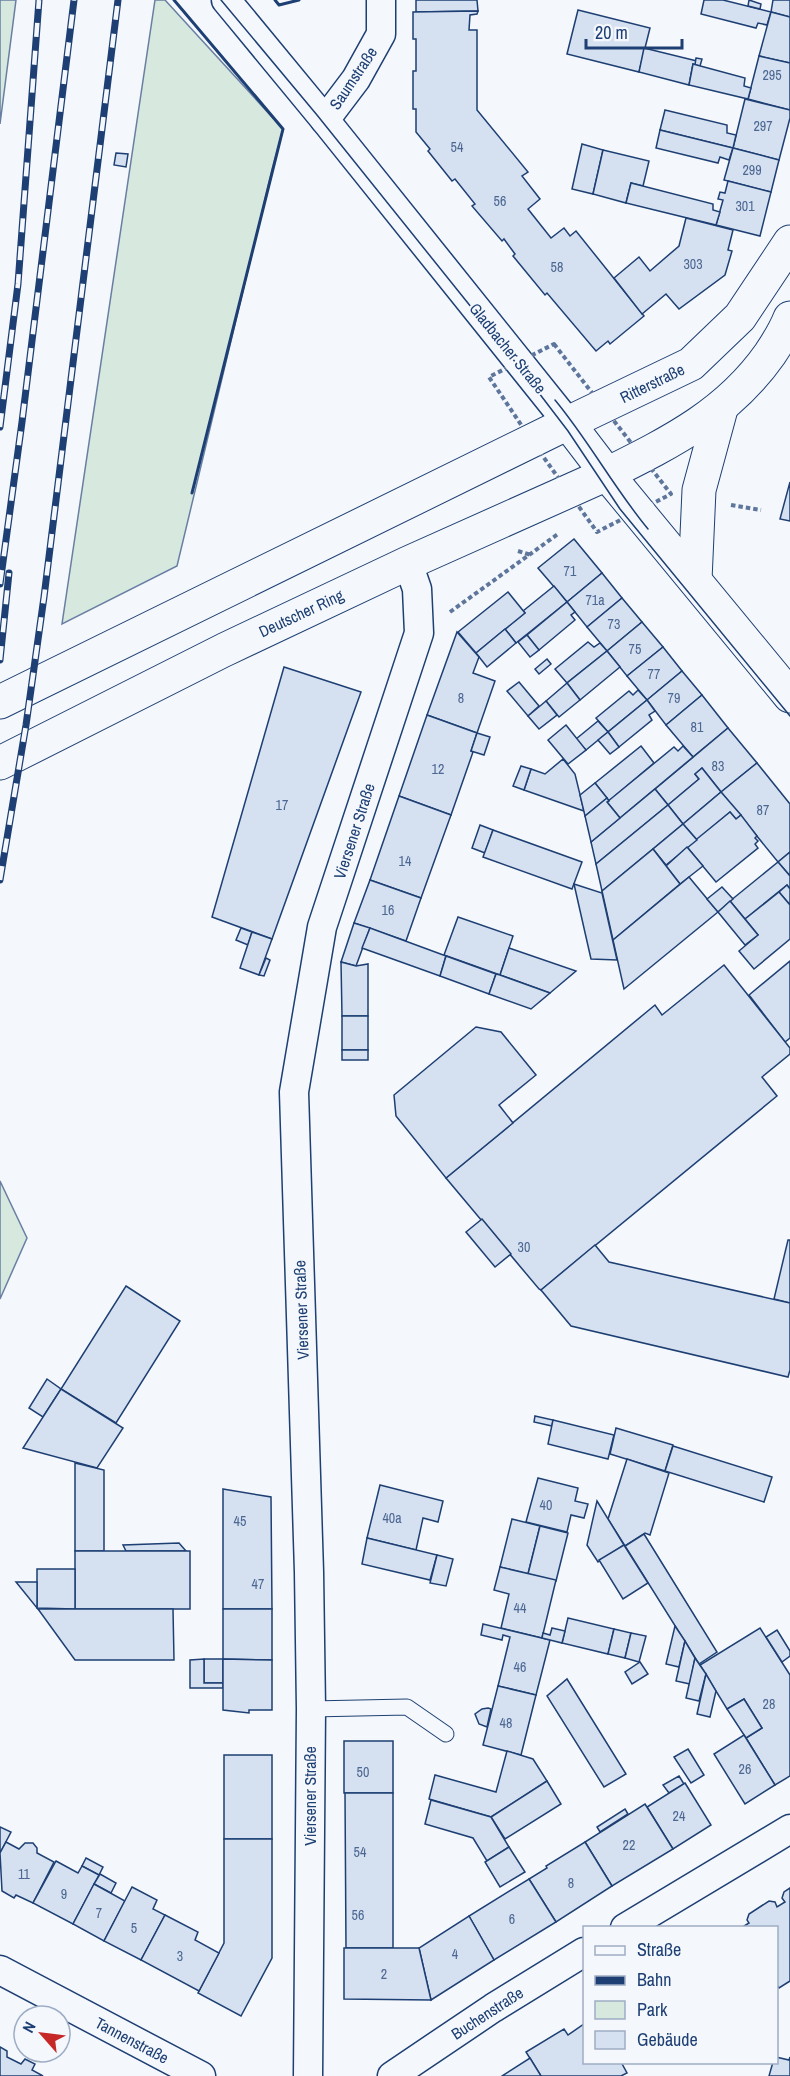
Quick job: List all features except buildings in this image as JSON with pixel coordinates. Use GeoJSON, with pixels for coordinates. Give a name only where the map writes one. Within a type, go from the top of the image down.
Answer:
{"type":"FeatureCollection","features":[{"type":"Feature","properties":{"kind":"main road","name":"Ritterstraße"},"geometry":{"type":"LineString","coordinates":[[568,423],[691,364],[740,318],[790,242]]}},
{"type":"Feature","properties":{"kind":"main road"},"geometry":{"type":"LineString","coordinates":[[607,474],[668,443],[721,409],[754,376],[785,331],[790,318]]}},
{"type":"Feature","properties":{"kind":"main road"},"geometry":{"type":"LineString","coordinates":[[694,580],[699,490],[721,409]]}},
{"type":"Feature","properties":{"kind":"main road","name":"Gladbacher Straße"},"geometry":{"type":"LineString","coordinates":[[568,423],[694,580],[785,680]]}},
{"type":"Feature","properties":{"kind":"main road"},"geometry":{"type":"LineString","coordinates":[[0,702],[568,423]]}},
{"type":"Feature","properties":{"kind":"main road","name":"Deutscher Ring"},"geometry":{"type":"LineString","coordinates":[[0,763],[224,650],[408,563],[607,474]]}},
{"type":"Feature","properties":{"kind":"street","name":"Gladbacher Straße"},"geometry":{"type":"LineString","coordinates":[[226,0],[568,423]]}},
{"type":"Feature","properties":{"kind":"street","name":"Saumstraße"},"geometry":{"type":"LineString","coordinates":[[325,120],[356,79],[381,34],[381,0]]}},
{"type":"Feature","properties":{"kind":"street","name":"Viersener Straße"},"geometry":{"type":"LineString","coordinates":[[308,2076],[309,1572],[294,1092],[322,927],[419,633],[417,588],[408,563]]}},
{"type":"Feature","properties":{"kind":"street"},"geometry":{"type":"LineString","coordinates":[[628,1926],[790,1828]]}},
{"type":"Feature","properties":{"kind":"street","name":"Buchenstraße"},"geometry":{"type":"LineString","coordinates":[[392,2076],[493,2008],[583,1953]]}},
{"type":"Feature","properties":{"kind":"street","name":"Tannenstraße"},"geometry":{"type":"LineString","coordinates":[[0,1970],[201,2076]]}},
{"type":"Feature","properties":{"kind":"lane"},"geometry":{"type":"LineString","coordinates":[[310,1709],[407,1707],[446,1734]]}},
{"type":"Feature","properties":{"kind":"path"},"geometry":{"type":"LineString","coordinates":[[575,520],[584,513]]}},
{"type":"Feature","properties":{"kind":"path"},"geometry":{"type":"LineString","coordinates":[[419,633],[531,555],[566,527]]}},
{"type":"Feature","properties":{"kind":"green space"},"geometry":{"type":"Polygon","coordinates":[[[0,0],[16,0],[0,124],[0,0]]]}},
{"type":"Feature","properties":{"kind":"green space"},"geometry":{"type":"Polygon","coordinates":[[[155,0],[165,0],[283,129],[177,566],[62,624],[155,0]]]}},
{"type":"Feature","properties":{"kind":"green space"},"geometry":{"type":"Polygon","coordinates":[[[0,1181],[27,1238],[0,1299],[0,1181]]]}},
{"type":"Feature","properties":{"kind":"tram line"},"geometry":{"type":"LineString","coordinates":[[221,0],[317,115],[516,363],[568,431],[620,509],[790,716]]}},
{"type":"Feature","properties":{"kind":"tram line"},"geometry":{"type":"LineString","coordinates":[[555,400],[648,529]]}},
{"type":"Feature","properties":{"kind":"railway"},"geometry":{"type":"LineString","coordinates":[[0,427],[18,284],[39,0]]}},
{"type":"Feature","properties":{"kind":"railway"},"geometry":{"type":"LineString","coordinates":[[0,584],[74,0]]}},
{"type":"Feature","properties":{"kind":"railway"},"geometry":{"type":"LineString","coordinates":[[0,880],[26,725],[44,597],[118,0]]}},
{"type":"Feature","properties":{"kind":"railway"},"geometry":{"type":"LineString","coordinates":[[0,660],[9,573]]}},
{"type":"Feature","properties":{"kind":"wall"},"geometry":{"type":"LineString","coordinates":[[174,0],[283,129],[192,493]]}},
{"type":"Feature","properties":{"kind":"wall"},"geometry":{"type":"LineString","coordinates":[[275,0],[279,5],[299,0]]}}]}
